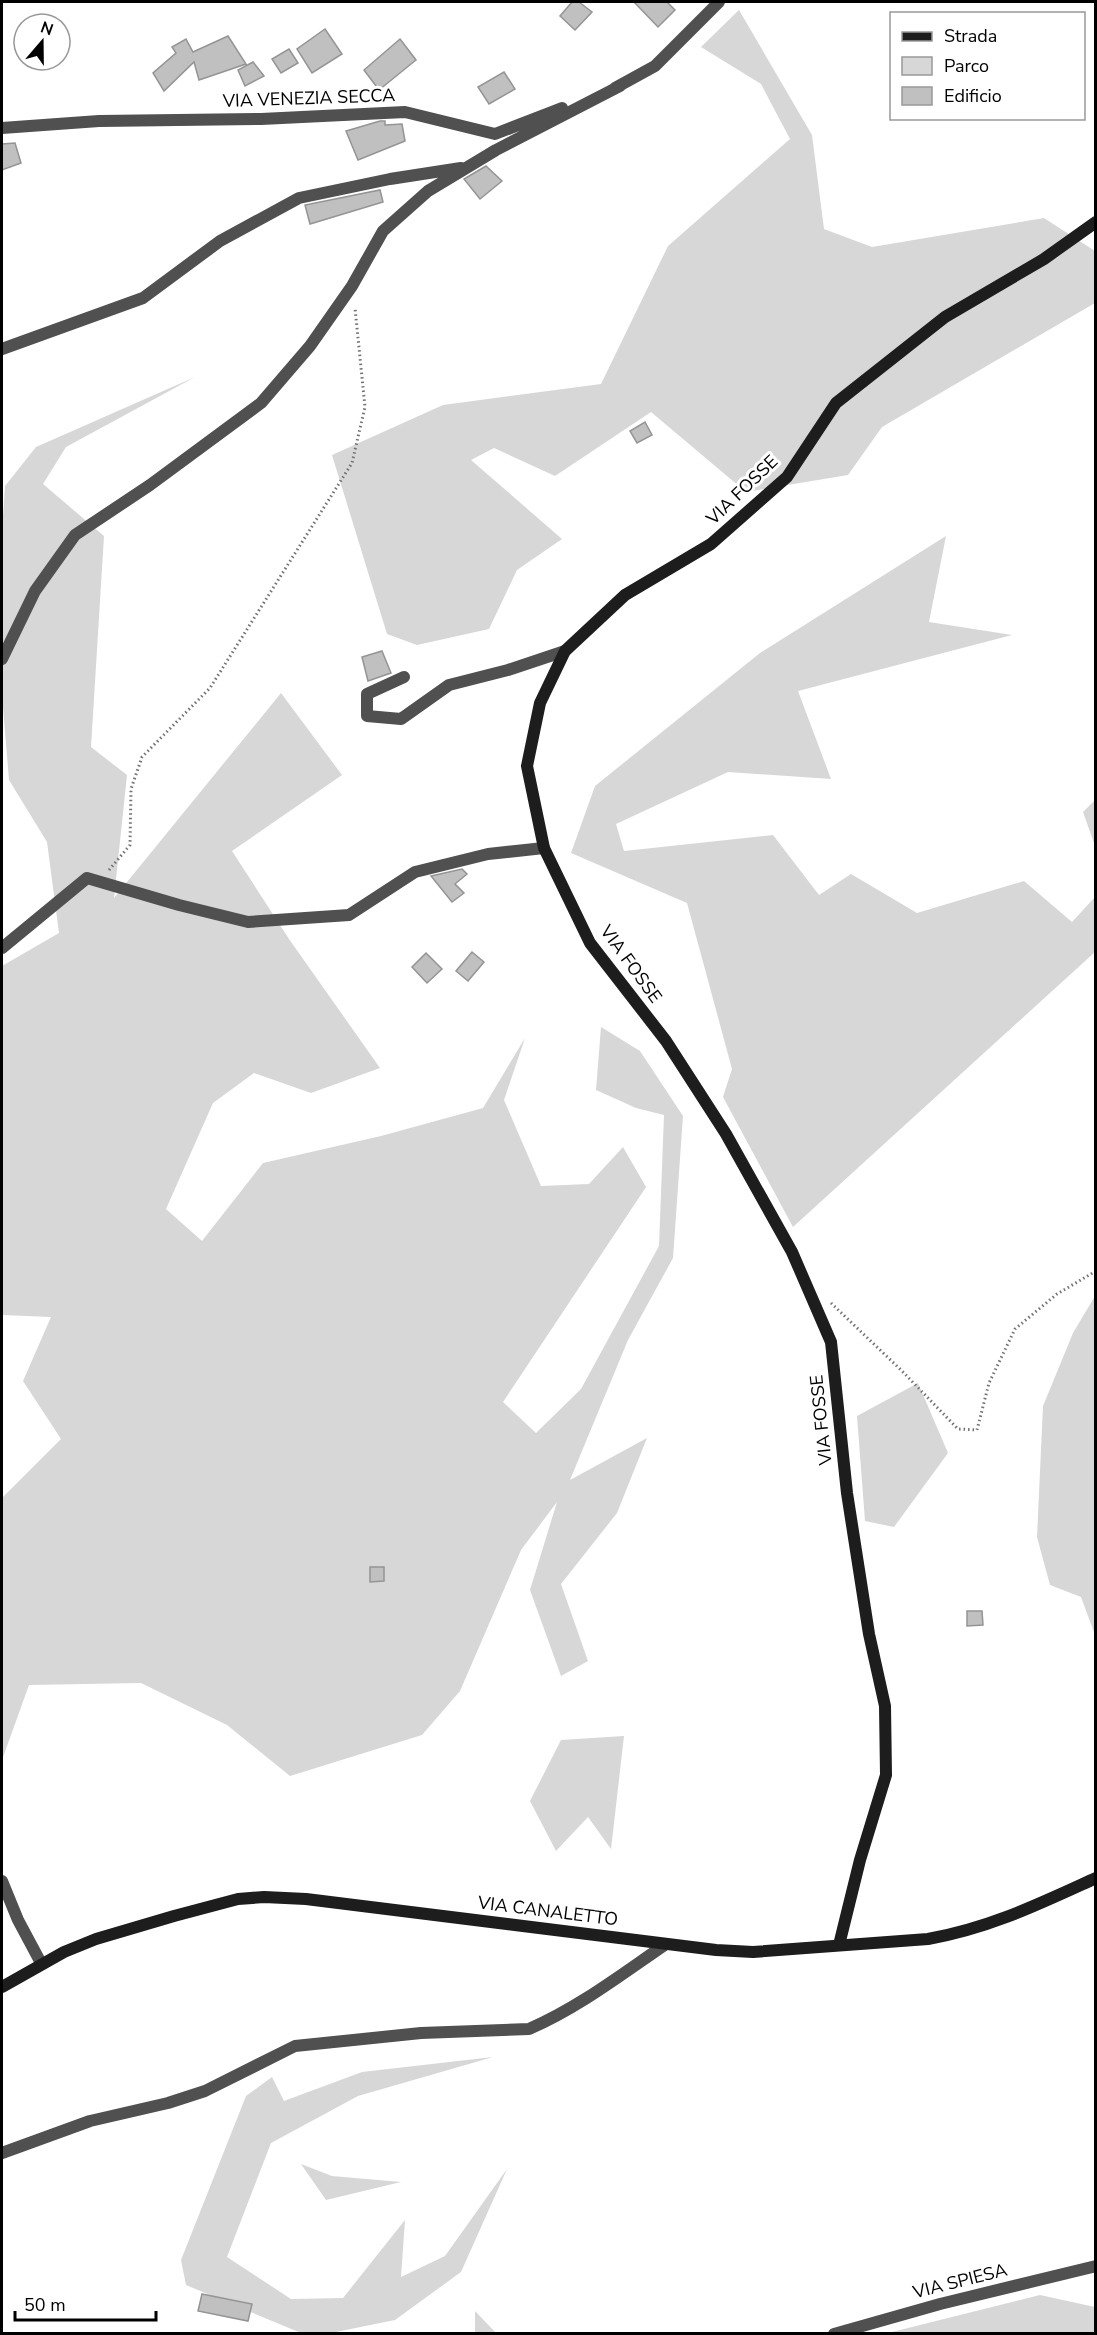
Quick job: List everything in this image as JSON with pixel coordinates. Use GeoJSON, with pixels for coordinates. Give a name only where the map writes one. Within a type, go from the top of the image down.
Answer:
{"type":"FeatureCollection","features":[{"type":"Feature","properties":{"kind":"street","name":"VIA VENEZIA SECCA"},"geometry":{"type":"LineString","coordinates":[[2,128],[99,121],[261,119],[405,112],[495,134],[620,86],[655,66],[719,2]]}},
{"type":"Feature","properties":{"kind":"street"},"geometry":{"type":"LineString","coordinates":[[2,659],[35,591],[75,535],[150,485],[261,403],[310,346],[352,286],[383,231],[428,191],[496,150],[620,86]]}},
{"type":"Feature","properties":{"kind":"street"},"geometry":{"type":"LineString","coordinates":[[2,349],[143,298],[219,241],[299,198],[390,179],[468,167]]}},
{"type":"Feature","properties":{"kind":"street","name":"VIA FOSSE"},"geometry":{"type":"LineString","coordinates":[[839,1945],[860,1860],[886,1775],[885,1706],[869,1634],[847,1493],[831,1341],[792,1252],[726,1134],[666,1041],[590,943],[544,848],[527,766],[540,703],[565,651],[625,595],[711,544],[787,477],[836,403],[945,316],[1044,259],[1095,222]]}},
{"type":"Feature","properties":{"kind":"street"},"geometry":{"type":"LineString","coordinates":[[404,676],[368,694],[368,716],[401,719],[450,685],[508,670],[565,651]]}},
{"type":"Feature","properties":{"kind":"street"},"geometry":{"type":"LineString","coordinates":[[2,948],[87,878],[248,922],[349,915],[415,872],[488,854],[544,848]]}},
{"type":"Feature","properties":{"kind":"street","name":"VIA CANALETTO"},"geometry":{"type":"LineString","coordinates":[[2,1987],[41,1963],[96,1939],[238,1899],[264,1897],[318,1900],[666,1944],[753,1952],[928,1939],[980,1928],[1095,1878]]}},
{"type":"Feature","properties":{"kind":"street"},"geometry":{"type":"LineString","coordinates":[[2,1881],[41,1963]]}},
{"type":"Feature","properties":{"kind":"street"},"geometry":{"type":"LineString","coordinates":[[2,2153],[90,2121],[168,2103],[205,2091],[295,2046],[421,2033],[529,2029],[613,1980],[666,1944]]}},
{"type":"Feature","properties":{"kind":"street","name":"VIA SPIESA"},"geometry":{"type":"LineString","coordinates":[[834,2334],[940,2304],[1095,2266]]}},
{"type":"Feature","properties":{"kind":"path"},"geometry":{"type":"LineString","coordinates":[[99,882],[130,845],[131,789],[142,756],[210,688],[352,463],[365,407],[352,286]]}},
{"type":"Feature","properties":{"kind":"path"},"geometry":{"type":"LineString","coordinates":[[827,1298],[958,1429],[977,1430],[988,1383],[1015,1329],[1057,1294],[1095,1271]]}},
{"type":"Feature","properties":{"kind":"green space"},"geometry":{"type":"Polygon","coordinates":[[[739,10],[812,135],[824,229],[872,247],[1044,218],[1095,251],[1095,303],[882,427],[848,475],[746,492],[651,412],[555,476],[494,448],[471,460],[562,539],[517,570],[489,629],[417,645],[387,634],[332,455],[443,405],[601,384],[668,246],[790,139],[761,84],[701,47],[739,10]]]}},
{"type":"Feature","properties":{"kind":"green space"},"geometry":{"type":"Polygon","coordinates":[[[195,377],[66,447],[43,484],[104,536],[91,747],[127,775],[114,898],[281,693],[342,775],[232,851],[289,939],[380,1068],[311,1093],[254,1073],[213,1103],[166,1209],[202,1241],[263,1163],[381,1136],[483,1108],[525,1038],[504,1100],[541,1186],[589,1184],[623,1147],[646,1187],[503,1402],[536,1433],[581,1389],[659,1246],[664,1115],[636,1108],[596,1090],[601,1027],[640,1051],[683,1116],[673,1258],[628,1340],[570,1480],[647,1438],[617,1513],[561,1584],[588,1661],[561,1676],[530,1590],[557,1502],[521,1550],[460,1691],[422,1735],[290,1776],[227,1725],[141,1683],[29,1685],[2,1760],[2,1498],[61,1439],[23,1381],[51,1317],[2,1315],[2,966],[59,933],[47,842],[9,780],[2,695],[2,531],[5,486],[36,447],[195,377]]]}},
{"type":"Feature","properties":{"kind":"green space"},"geometry":{"type":"Polygon","coordinates":[[[946,536],[929,622],[1012,635],[798,691],[831,779],[728,772],[616,824],[624,851],[773,835],[819,895],[851,874],[917,913],[1024,881],[1072,922],[1095,897],[1095,952],[793,1227],[723,1097],[732,1069],[687,903],[571,853],[595,786],[760,653],[946,536]]]}},
{"type":"Feature","properties":{"kind":"green space"},"geometry":{"type":"Polygon","coordinates":[[[1095,800],[1095,846],[1083,812],[1095,800]]]}},
{"type":"Feature","properties":{"kind":"green space"},"geometry":{"type":"Polygon","coordinates":[[[1095,1296],[1095,1635],[1081,1597],[1050,1585],[1037,1537],[1043,1406],[1073,1333],[1095,1296]]]}},
{"type":"Feature","properties":{"kind":"green space"},"geometry":{"type":"Polygon","coordinates":[[[918,1383],[948,1453],[894,1527],[865,1521],[857,1416],[918,1383]]]}},
{"type":"Feature","properties":{"kind":"green space"},"geometry":{"type":"Polygon","coordinates":[[[624,1736],[611,1849],[588,1817],[556,1851],[530,1801],[561,1740],[624,1736]]]}},
{"type":"Feature","properties":{"kind":"green space"},"geometry":{"type":"Polygon","coordinates":[[[493,2057],[358,2096],[271,2143],[227,2257],[291,2299],[343,2298],[405,2220],[401,2277],[445,2256],[507,2169],[461,2272],[395,2320],[331,2333],[301,2333],[186,2285],[181,2260],[246,2096],[272,2077],[284,2101],[362,2072],[493,2057]]]}},
{"type":"Feature","properties":{"kind":"green space"},"geometry":{"type":"Polygon","coordinates":[[[301,2164],[332,2176],[401,2182],[326,2200],[301,2164]]]}},
{"type":"Feature","properties":{"kind":"green space"},"geometry":{"type":"Polygon","coordinates":[[[1040,2295],[1095,2307],[1095,2333],[888,2333],[1040,2295]]]}},
{"type":"Feature","properties":{"kind":"green space"},"geometry":{"type":"Polygon","coordinates":[[[475,2311],[496,2333],[475,2333],[475,2311]]]}},
{"type":"Feature","properties":{"kind":"building"},"geometry":{"type":"Polygon","coordinates":[[[572,2],[579,2],[592,12],[575,30],[560,16],[572,2]]]}},
{"type":"Feature","properties":{"kind":"building"},"geometry":{"type":"Polygon","coordinates":[[[634,2],[667,2],[675,10],[658,27],[634,2]]]}},
{"type":"Feature","properties":{"kind":"building"},"geometry":{"type":"Polygon","coordinates":[[[325,29],[342,54],[312,73],[297,49],[325,29]]]}},
{"type":"Feature","properties":{"kind":"building"},"geometry":{"type":"Polygon","coordinates":[[[228,36],[246,64],[199,80],[194,62],[164,91],[153,73],[176,53],[172,47],[186,39],[193,52],[228,36]]]}},
{"type":"Feature","properties":{"kind":"building"},"geometry":{"type":"Polygon","coordinates":[[[400,39],[416,60],[379,90],[364,70],[400,39]]]}},
{"type":"Feature","properties":{"kind":"building"},"geometry":{"type":"Polygon","coordinates":[[[289,49],[298,63],[281,73],[272,59],[289,49]]]}},
{"type":"Feature","properties":{"kind":"building"},"geometry":{"type":"Polygon","coordinates":[[[253,62],[264,76],[245,86],[238,70],[253,62]]]}},
{"type":"Feature","properties":{"kind":"building"},"geometry":{"type":"Polygon","coordinates":[[[504,72],[515,89],[489,104],[478,87],[504,72]]]}},
{"type":"Feature","properties":{"kind":"building"},"geometry":{"type":"Polygon","coordinates":[[[385,121],[385,125],[402,124],[405,141],[358,160],[346,131],[385,121]]]}},
{"type":"Feature","properties":{"kind":"building"},"geometry":{"type":"Polygon","coordinates":[[[15,143],[21,163],[2,170],[2,144],[15,143]]]}},
{"type":"Feature","properties":{"kind":"building"},"geometry":{"type":"Polygon","coordinates":[[[486,166],[502,181],[480,199],[464,179],[486,166]]]}},
{"type":"Feature","properties":{"kind":"building"},"geometry":{"type":"Polygon","coordinates":[[[380,190],[383,202],[310,224],[305,205],[380,190]]]}},
{"type":"Feature","properties":{"kind":"building"},"geometry":{"type":"Polygon","coordinates":[[[645,422],[652,435],[637,443],[630,431],[645,422]]]}},
{"type":"Feature","properties":{"kind":"building"},"geometry":{"type":"Polygon","coordinates":[[[382,651],[391,673],[368,681],[362,657],[382,651]]]}},
{"type":"Feature","properties":{"kind":"building"},"geometry":{"type":"Polygon","coordinates":[[[462,869],[467,874],[455,884],[464,893],[452,902],[431,876],[462,869]]]}},
{"type":"Feature","properties":{"kind":"building"},"geometry":{"type":"Polygon","coordinates":[[[472,952],[484,962],[468,981],[456,971],[472,952]]]}},
{"type":"Feature","properties":{"kind":"building"},"geometry":{"type":"Polygon","coordinates":[[[426,953],[442,969],[427,983],[412,967],[426,953]]]}},
{"type":"Feature","properties":{"kind":"building"},"geometry":{"type":"Polygon","coordinates":[[[370,1567],[384,1567],[384,1581],[370,1582],[370,1567]]]}},
{"type":"Feature","properties":{"kind":"building"},"geometry":{"type":"Polygon","coordinates":[[[967,1611],[982,1611],[983,1625],[967,1626],[967,1611]]]}},
{"type":"Feature","properties":{"kind":"building"},"geometry":{"type":"Polygon","coordinates":[[[202,2294],[252,2304],[248,2321],[198,2311],[202,2294]]]}}]}
